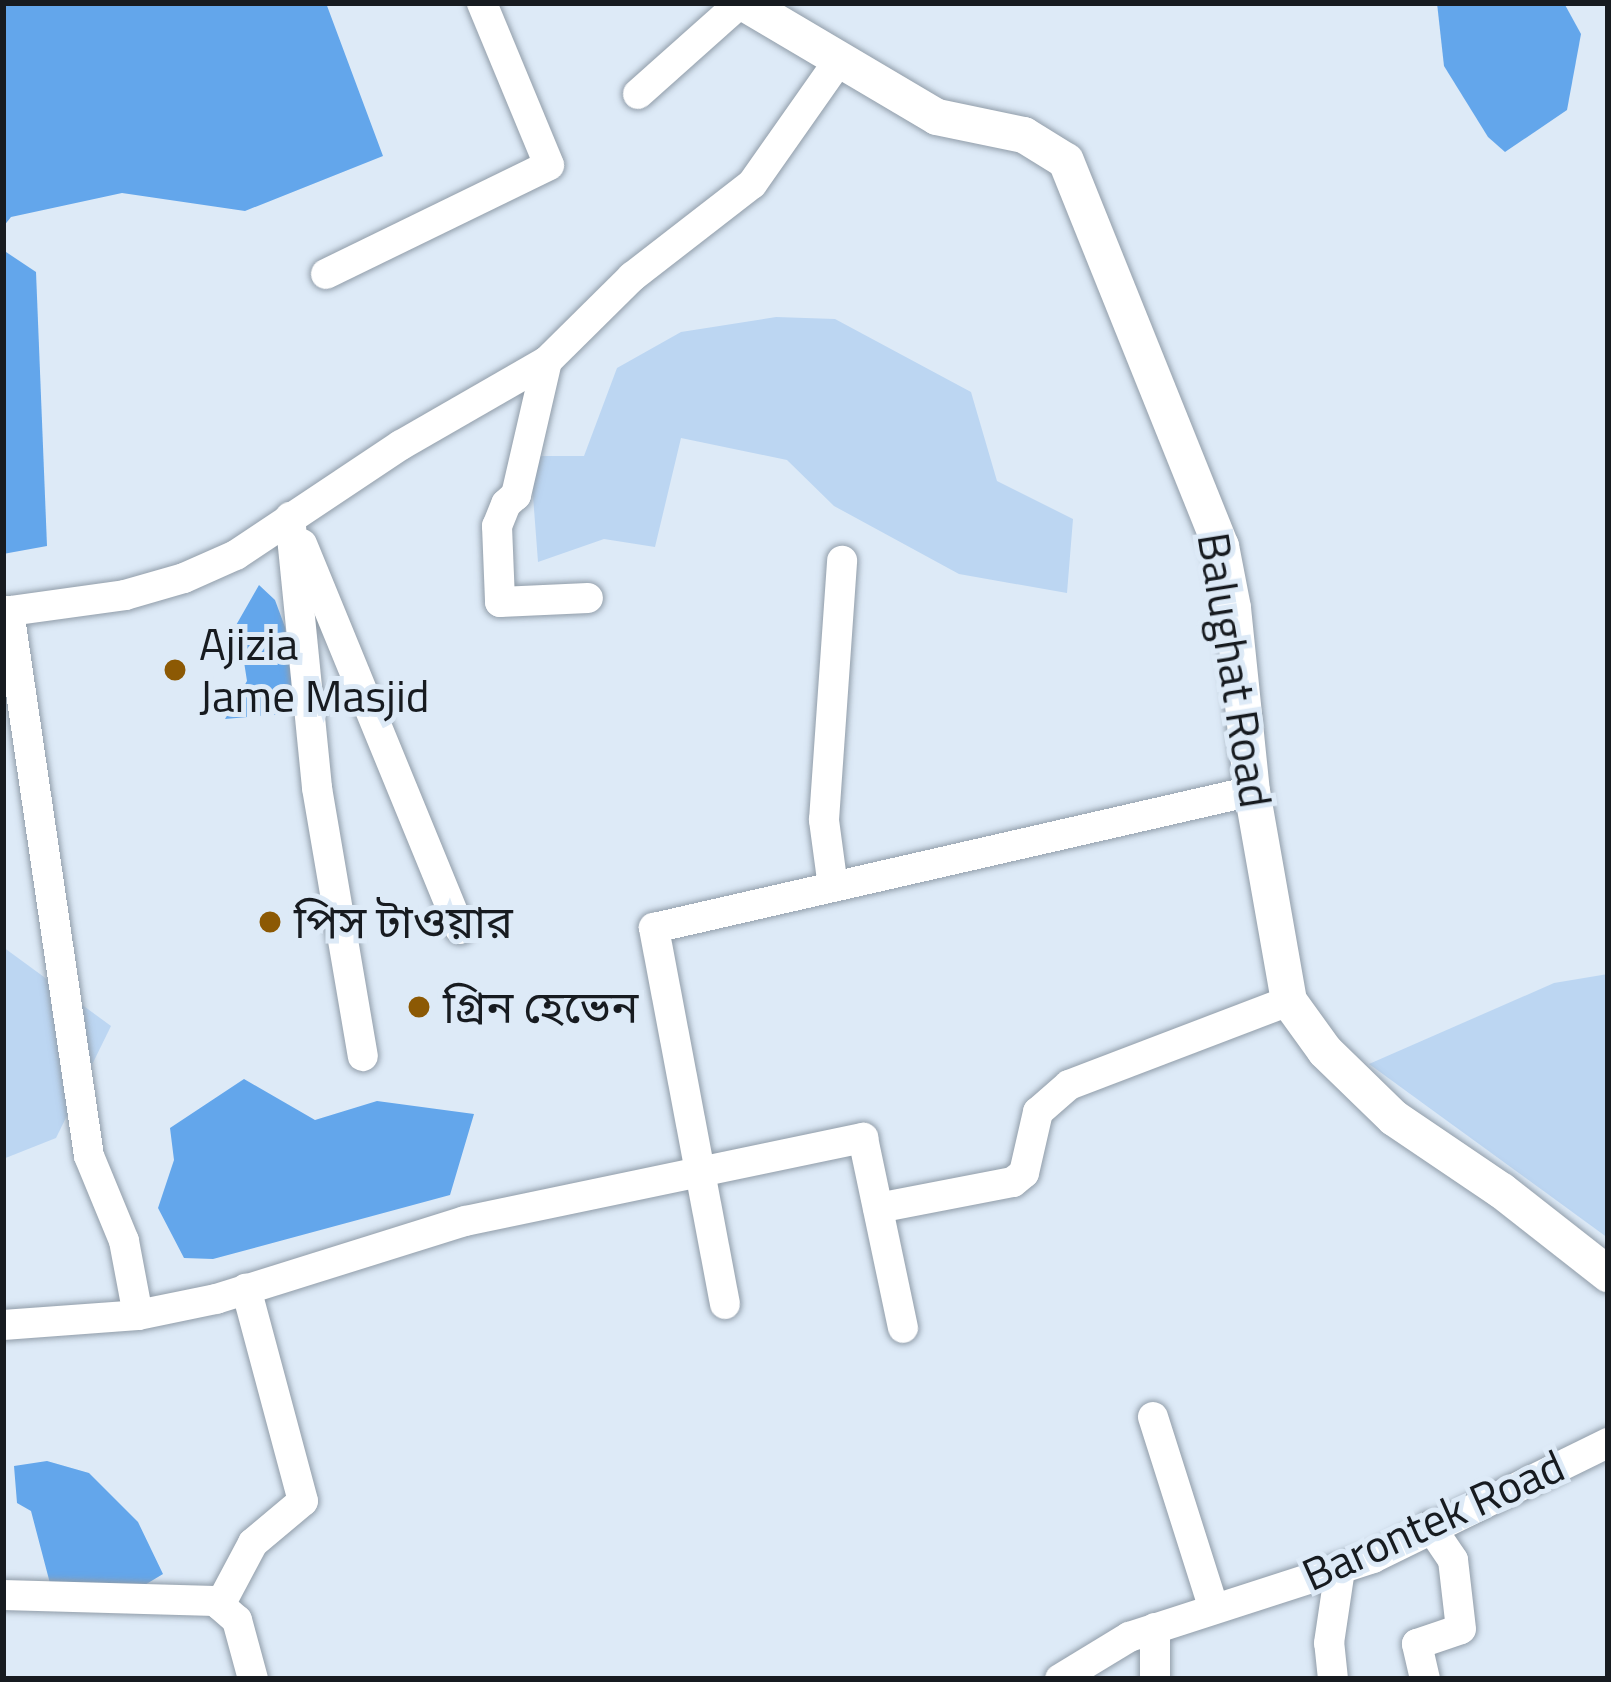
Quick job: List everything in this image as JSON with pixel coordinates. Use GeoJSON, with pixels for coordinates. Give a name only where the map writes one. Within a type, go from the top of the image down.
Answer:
{"type":"FeatureCollection","features":[{"type":"Feature","properties":{"kind":"street"},"geometry":{"type":"LineString","coordinates":[[326,274],[549,165],[482,3]]}},
{"type":"Feature","properties":{"kind":"street"},"geometry":{"type":"LineString","coordinates":[[638,94],[742,3]]}},
{"type":"Feature","properties":{"kind":"street","name":"Balughat Road"},"geometry":{"type":"LineString","coordinates":[[742,3],[838,63],[937,116],[1024,135],[1066,161],[1221,547],[1234,608],[1252,791],[1289,1001],[1311,1024],[1325,1052],[1394,1118],[1502,1190],[1608,1274]]}},
{"type":"Feature","properties":{"kind":"street"},"geometry":{"type":"LineString","coordinates":[[138,1315],[124,1241],[89,1156],[6,612],[125,595],[184,578],[236,555],[290,517],[547,362],[632,277],[752,184],[838,63]]}},
{"type":"Feature","properties":{"kind":"street"},"geometry":{"type":"LineString","coordinates":[[547,362],[516,495],[506,504],[497,526],[500,602],[588,598]]}},
{"type":"Feature","properties":{"kind":"street"},"geometry":{"type":"LineString","coordinates":[[290,517],[460,929]]}},
{"type":"Feature","properties":{"kind":"street"},"geometry":{"type":"LineString","coordinates":[[290,517],[317,788],[364,1056]]}},
{"type":"Feature","properties":{"kind":"street"},"geometry":{"type":"LineString","coordinates":[[833,887],[824,820],[842,561]]}},
{"type":"Feature","properties":{"kind":"street"},"geometry":{"type":"LineString","coordinates":[[725,1304],[654,928],[1252,791]]}},
{"type":"Feature","properties":{"kind":"street"},"geometry":{"type":"LineString","coordinates":[[878,1208],[1012,1182],[1024,1173],[1038,1112],[1070,1084],[1289,1001]]}},
{"type":"Feature","properties":{"kind":"street"},"geometry":{"type":"LineString","coordinates":[[3,1325],[138,1315],[246,1289],[465,1221],[863,1138],[903,1328]]}},
{"type":"Feature","properties":{"kind":"street"},"geometry":{"type":"LineString","coordinates":[[220,1605],[253,1544],[303,1501],[246,1289]]}},
{"type":"Feature","properties":{"kind":"street"},"geometry":{"type":"LineString","coordinates":[[1153,1417],[1214,1609]]}},
{"type":"Feature","properties":{"kind":"street","name":"Barontek Road"},"geometry":{"type":"LineString","coordinates":[[1060,1679],[1102,1650],[1155,1628],[1373,1558],[1430,1526],[1608,1443]]}},
{"type":"Feature","properties":{"kind":"street"},"geometry":{"type":"LineString","coordinates":[[1425,1679],[1417,1644],[1461,1629],[1454,1559],[1430,1526]]}},
{"type":"Feature","properties":{"kind":"street"},"geometry":{"type":"LineString","coordinates":[[1333,1679],[1329,1643],[1340,1568]]}},
{"type":"Feature","properties":{"kind":"street"},"geometry":{"type":"LineString","coordinates":[[3,1595],[215,1601],[237,1620],[253,1679]]}},
{"type":"Feature","properties":{"kind":"street"},"geometry":{"type":"LineString","coordinates":[[1155,1628],[1155,1679]]}},
{"type":"Feature","properties":{"kind":"shaded area"},"geometry":{"type":"Polygon","coordinates":[[[776,317],[835,319],[971,392],[997,481],[1073,519],[1067,593],[959,574],[834,506],[787,460],[681,438],[655,547],[604,539],[538,562],[530,456],[584,456],[617,368],[681,332],[776,317]]]}},
{"type":"Feature","properties":{"kind":"shaded area"},"geometry":{"type":"Polygon","coordinates":[[[3,947],[111,1026],[56,1138],[3,1159],[3,947]]]}},
{"type":"Feature","properties":{"kind":"shaded area"},"geometry":{"type":"Polygon","coordinates":[[[1608,974],[1608,1238],[1369,1064],[1554,983],[1608,974]]]}},
{"type":"Feature","properties":{"kind":"water"},"geometry":{"type":"Polygon","coordinates":[[[3,3],[326,3],[383,156],[245,211],[122,193],[11,217],[3,227],[3,3]]]}},
{"type":"Feature","properties":{"kind":"water"},"geometry":{"type":"Polygon","coordinates":[[[1437,3],[1564,3],[1581,34],[1567,110],[1505,152],[1488,137],[1444,66],[1437,3]]]}},
{"type":"Feature","properties":{"kind":"water"},"geometry":{"type":"Polygon","coordinates":[[[3,250],[36,272],[47,546],[3,554],[3,250]]]}},
{"type":"Feature","properties":{"kind":"water"},"geometry":{"type":"Polygon","coordinates":[[[259,585],[275,600],[285,627],[295,713],[225,719],[247,681],[242,649],[231,634],[259,585]]]}},
{"type":"Feature","properties":{"kind":"water"},"geometry":{"type":"Polygon","coordinates":[[[244,1079],[315,1120],[377,1101],[474,1114],[450,1195],[213,1259],[184,1258],[158,1208],[174,1160],[170,1128],[244,1079]]]}},
{"type":"Feature","properties":{"kind":"water"},"geometry":{"type":"Polygon","coordinates":[[[47,1461],[89,1473],[138,1522],[163,1574],[143,1586],[52,1591],[31,1511],[17,1503],[14,1466],[47,1461]]]}},
{"type":"Feature","properties":{"kind":"place","name":"Ajizia Jame Masjid"},"geometry":{"type":"Point","coordinates":[175,670]}},
{"type":"Feature","properties":{"kind":"place","name":"পিস টাওয়ার"},"geometry":{"type":"Point","coordinates":[270,922]}},
{"type":"Feature","properties":{"kind":"place","name":"গ্রিন হেভেন"},"geometry":{"type":"Point","coordinates":[419,1007]}}]}
